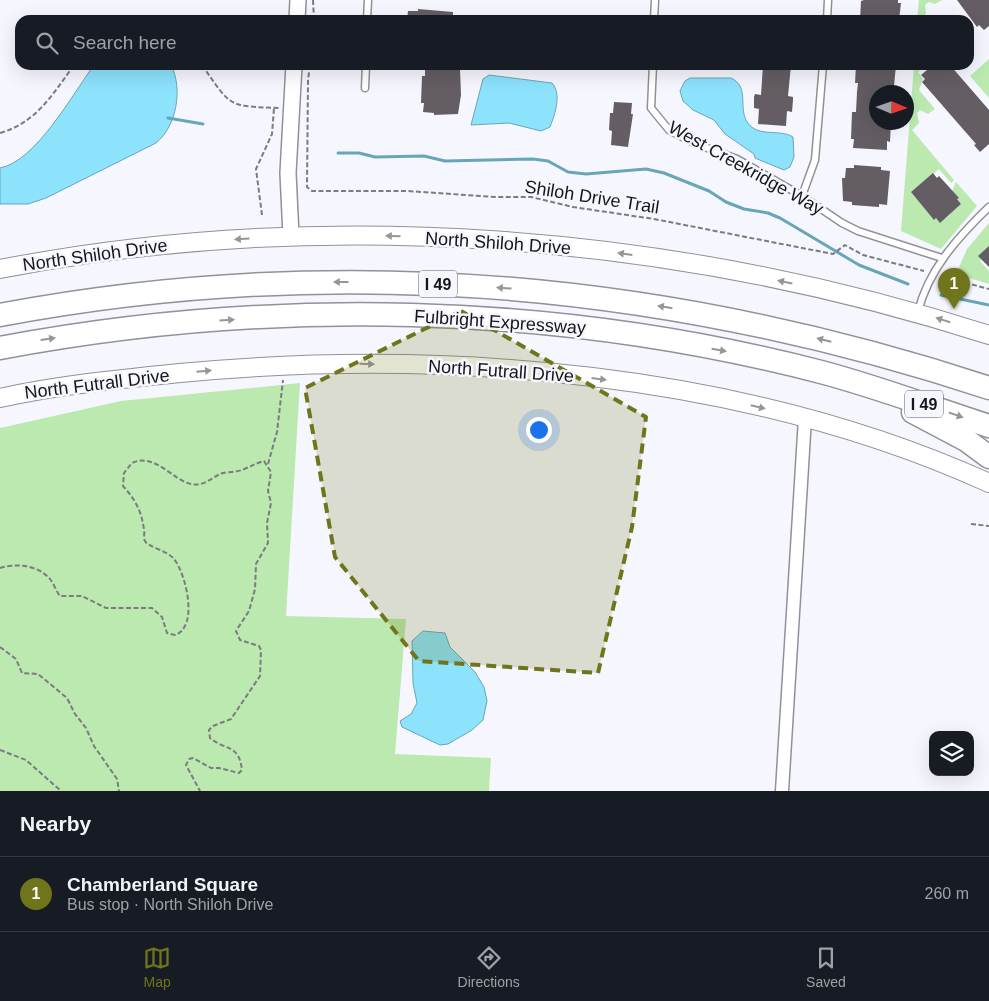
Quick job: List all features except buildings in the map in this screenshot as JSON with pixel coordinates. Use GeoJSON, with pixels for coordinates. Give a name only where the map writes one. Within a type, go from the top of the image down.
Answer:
{"type":"FeatureCollection","features":[{"type":"Feature","properties":{"kind":"highway","name":"Fulbright Expressway"},"geometry":{"type":"LineString","coordinates":[[0,315],[81,301],[228,286],[345,282],[489,287],[602,298],[747,322],[823,339],[925,367],[989,388]]}},
{"type":"Feature","properties":{"kind":"highway","name":"Fulbright Expressway"},"geometry":{"type":"LineString","coordinates":[[0,348],[82,334],[194,322],[295,316],[402,315],[533,323],[609,332],[745,355],[860,383],[989,426]]}},
{"type":"Feature","properties":{"kind":"highway"},"geometry":{"type":"LineString","coordinates":[[860,383],[966,440],[989,458]]}},
{"type":"Feature","properties":{"kind":"main road","name":"North Shiloh Drive"},"geometry":{"type":"LineString","coordinates":[[0,269],[79,255],[291,236],[400,236],[487,240],[612,252],[700,265],[918,312],[989,335]]}},
{"type":"Feature","properties":{"kind":"main road","name":"North Futrall Drive"},"geometry":{"type":"LineString","coordinates":[[0,398],[131,378],[218,369],[286,365],[413,365],[508,370],[602,379],[696,394],[805,418],[902,446],[989,483]]}},
{"type":"Feature","properties":{"kind":"street"},"geometry":{"type":"LineString","coordinates":[[296,15],[298,0]]}},
{"type":"Feature","properties":{"kind":"street"},"geometry":{"type":"LineString","coordinates":[[291,236],[288,173],[294,70]]}},
{"type":"Feature","properties":{"kind":"street"},"geometry":{"type":"LineString","coordinates":[[782,791],[805,418]]}},
{"type":"Feature","properties":{"kind":"lane"},"geometry":{"type":"LineString","coordinates":[[368,0],[368,15]]}},
{"type":"Feature","properties":{"kind":"lane"},"geometry":{"type":"LineString","coordinates":[[654,15],[655,0]]}},
{"type":"Feature","properties":{"kind":"lane"},"geometry":{"type":"LineString","coordinates":[[826,15],[827,0]]}},
{"type":"Feature","properties":{"kind":"lane"},"geometry":{"type":"LineString","coordinates":[[365,88],[366,70]]}},
{"type":"Feature","properties":{"kind":"lane","name":"West Creekridge Way"},"geometry":{"type":"LineString","coordinates":[[653,70],[651,108],[669,130],[694,143],[737,159],[858,231],[942,258]]}},
{"type":"Feature","properties":{"kind":"lane"},"geometry":{"type":"LineString","coordinates":[[802,196],[815,160],[823,70]]}},
{"type":"Feature","properties":{"kind":"lane"},"geometry":{"type":"LineString","coordinates":[[918,312],[922,296],[942,258],[989,207]]}},
{"type":"Feature","properties":{"kind":"path"},"geometry":{"type":"LineString","coordinates":[[313,0],[314,15]]}},
{"type":"Feature","properties":{"kind":"path"},"geometry":{"type":"LineString","coordinates":[[0,133],[25,123],[36,114],[70,70]]}},
{"type":"Feature","properties":{"kind":"path"},"geometry":{"type":"LineString","coordinates":[[206,70],[229,102],[237,106],[292,109]]}},
{"type":"Feature","properties":{"kind":"path","name":"Shiloh Drive Trail"},"geometry":{"type":"LineString","coordinates":[[309,70],[307,187],[312,191],[407,192],[496,198],[531,197],[573,207],[664,220],[836,254],[841,246],[845,245],[863,255],[925,272]]}},
{"type":"Feature","properties":{"kind":"path"},"geometry":{"type":"LineString","coordinates":[[262,216],[256,168],[272,134],[274,108]]}},
{"type":"Feature","properties":{"kind":"path"},"geometry":{"type":"LineString","coordinates":[[953,278],[989,289]]}},
{"type":"Feature","properties":{"kind":"path"},"geometry":{"type":"LineString","coordinates":[[267,465],[277,432],[284,375]]}},
{"type":"Feature","properties":{"kind":"path"},"geometry":{"type":"LineString","coordinates":[[0,568],[17,565],[28,566],[48,576],[60,596],[82,596],[101,607],[152,608],[162,617],[167,632],[175,636],[185,627],[188,592],[182,574],[172,557],[147,544],[144,540],[144,528],[139,508],[123,486],[124,473],[132,463],[146,461],[158,464],[193,485],[207,483],[224,473],[241,470],[264,461],[271,472],[268,490],[270,503],[266,523],[268,543],[256,564],[255,589],[249,611],[236,631],[240,640],[258,646],[261,650],[261,672],[231,719],[213,726],[209,730],[210,738],[228,746],[237,754],[242,770],[234,774],[223,768],[211,768],[193,758],[189,759],[186,765],[200,791]]}},
{"type":"Feature","properties":{"kind":"path"},"geometry":{"type":"LineString","coordinates":[[971,524],[989,526]]}},
{"type":"Feature","properties":{"kind":"path"},"geometry":{"type":"LineString","coordinates":[[0,647],[16,658],[22,673],[38,674],[67,698],[74,714],[86,728],[94,746],[116,779],[119,791]]}},
{"type":"Feature","properties":{"kind":"path"},"geometry":{"type":"LineString","coordinates":[[0,750],[26,760],[60,791]]}},
{"type":"Feature","properties":{"kind":"highlighted area"},"geometry":{"type":"Polygon","coordinates":[[[461,311],[646,417],[632,527],[598,673],[419,661],[335,557],[305,388],[461,311]]]}},
{"type":"Feature","properties":{"kind":"green space"},"geometry":{"type":"Polygon","coordinates":[[[919,0],[942,0],[935,4],[929,2],[925,5],[926,14],[918,15],[919,0]]]}},
{"type":"Feature","properties":{"kind":"green space"},"geometry":{"type":"Polygon","coordinates":[[[989,59],[989,98],[970,76],[989,59]]]}},
{"type":"Feature","properties":{"kind":"green space"},"geometry":{"type":"Polygon","coordinates":[[[914,70],[921,70],[918,72],[923,79],[919,90],[935,109],[928,114],[920,110],[917,113],[919,123],[914,128],[914,70]]]}},
{"type":"Feature","properties":{"kind":"green space"},"geometry":{"type":"Polygon","coordinates":[[[909,130],[912,130],[954,180],[951,183],[939,169],[911,192],[934,219],[946,218],[961,204],[952,191],[956,182],[977,206],[941,249],[901,231],[909,130]]]}},
{"type":"Feature","properties":{"kind":"green space"},"geometry":{"type":"Polygon","coordinates":[[[989,223],[989,246],[980,261],[989,271],[989,284],[956,274],[967,249],[989,223]]]}},
{"type":"Feature","properties":{"kind":"green space"},"geometry":{"type":"Polygon","coordinates":[[[300,383],[286,616],[406,619],[395,754],[491,758],[489,791],[0,791],[0,428],[121,401],[300,383]]]}},
{"type":"Feature","properties":{"kind":"water"},"geometry":{"type":"Polygon","coordinates":[[[91,70],[173,70],[175,74],[177,95],[173,117],[169,127],[156,143],[46,198],[28,204],[0,204],[0,168],[13,163],[27,153],[40,140],[91,70]]]}},
{"type":"Feature","properties":{"kind":"water"},"geometry":{"type":"Polygon","coordinates":[[[489,75],[552,83],[557,93],[557,98],[550,127],[541,131],[509,123],[471,125],[483,79],[489,75]]]}},
{"type":"Feature","properties":{"kind":"water"},"geometry":{"type":"Polygon","coordinates":[[[690,78],[731,78],[737,82],[742,91],[744,115],[750,126],[762,131],[787,134],[793,137],[794,157],[790,167],[784,170],[755,158],[754,154],[725,134],[714,120],[693,110],[683,101],[680,91],[685,81],[690,78]]]}},
{"type":"Feature","properties":{"kind":"water"},"geometry":{"type":"Polygon","coordinates":[[[423,631],[445,633],[450,647],[475,672],[484,687],[487,701],[483,720],[472,730],[448,744],[440,745],[402,727],[400,721],[411,714],[417,703],[413,683],[412,641],[423,631]]]}},
{"type":"Feature","properties":{"kind":"waterway"},"geometry":{"type":"LineString","coordinates":[[168,118],[203,124]]}},
{"type":"Feature","properties":{"kind":"waterway"},"geometry":{"type":"LineString","coordinates":[[338,153],[359,153],[375,157],[424,156],[445,161],[533,159],[548,161],[568,172],[586,174],[646,169],[664,173],[709,191],[726,202],[744,209],[768,213],[780,218],[859,265],[908,284]]}},
{"type":"Feature","properties":{"kind":"waterway"},"geometry":{"type":"LineString","coordinates":[[941,295],[989,305]]}},
{"type":"Feature","properties":{"kind":"place","name":"Chamberland Square"},"geometry":{"type":"Point","coordinates":[954,309]}}]}
